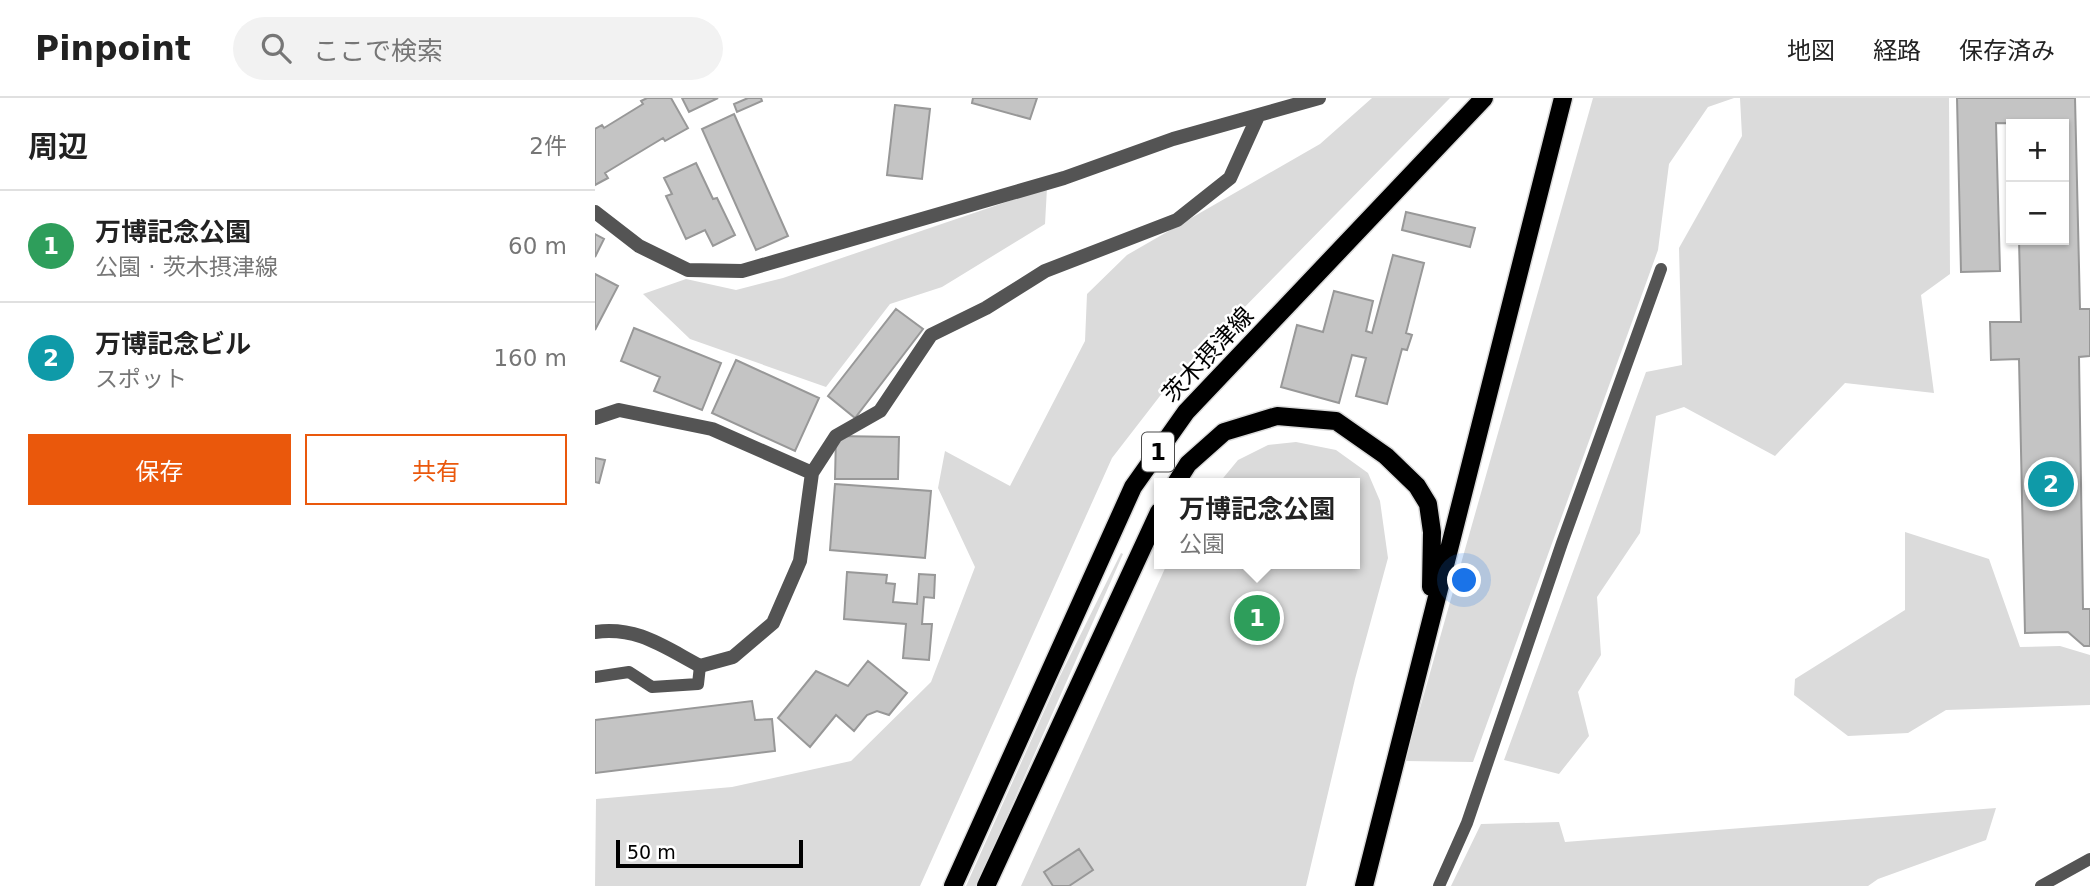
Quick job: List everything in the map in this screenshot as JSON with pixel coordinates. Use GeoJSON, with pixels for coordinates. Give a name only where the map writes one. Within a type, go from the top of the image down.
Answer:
{"type":"FeatureCollection","features":[{"type":"Feature","properties":{"kind":"main road","name":"茨木摂津線"},"geometry":{"type":"LineString","coordinates":[[953,886],[1133,486],[1186,412],[1484,98]]}},
{"type":"Feature","properties":{"kind":"main road","name":"1"},"geometry":{"type":"LineString","coordinates":[[1364,886],[1563,98]]}},
{"type":"Feature","properties":{"kind":"main road","name":"1"},"geometry":{"type":"LineString","coordinates":[[1179,478],[1188,464],[1224,432],[1277,416],[1336,422],[1386,456],[1417,486],[1428,504],[1432,532],[1431,618]]}},
{"type":"Feature","properties":{"kind":"main road"},"geometry":{"type":"LineString","coordinates":[[986,886],[1154,523]]}},
{"type":"Feature","properties":{"kind":"street"},"geometry":{"type":"LineString","coordinates":[[595,212],[639,246],[688,270],[742,271],[1064,178],[1173,139],[1319,98]]}},
{"type":"Feature","properties":{"kind":"street"},"geometry":{"type":"LineString","coordinates":[[595,632],[634,632],[700,666],[733,657],[773,623],[800,561],[812,473],[836,436],[880,411],[931,335],[986,308],[1045,271],[1177,220],[1230,178],[1258,116]]}},
{"type":"Feature","properties":{"kind":"street"},"geometry":{"type":"LineString","coordinates":[[595,418],[619,410],[712,429],[812,473]]}},
{"type":"Feature","properties":{"kind":"lane"},"geometry":{"type":"LineString","coordinates":[[1439,886],[1467,823],[1562,543],[1661,269]]}},
{"type":"Feature","properties":{"kind":"lane"},"geometry":{"type":"LineString","coordinates":[[595,677],[629,672],[652,687],[698,684],[700,666]]}},
{"type":"Feature","properties":{"kind":"lane"},"geometry":{"type":"LineString","coordinates":[[2041,886],[2090,859]]}},
{"type":"Feature","properties":{"kind":"shaded area"},"geometry":{"type":"Polygon","coordinates":[[[1372,98],[1450,98],[1170,383],[1112,458],[920,886],[595,886],[596,799],[732,787],[851,761],[931,682],[975,567],[938,488],[945,451],[1010,486],[1085,341],[1087,294],[1127,255],[1320,144],[1372,98]]]}},
{"type":"Feature","properties":{"kind":"shaded area"},"geometry":{"type":"Polygon","coordinates":[[[1593,98],[1734,98],[1708,107],[1669,164],[1658,250],[1473,762],[1405,761],[1593,98]]]}},
{"type":"Feature","properties":{"kind":"shaded area"},"geometry":{"type":"Polygon","coordinates":[[[1740,98],[1949,98],[1950,274],[1921,295],[1934,393],[1845,383],[1775,456],[1684,407],[1656,416],[1640,533],[1597,597],[1601,655],[1578,692],[1589,736],[1559,774],[1504,760],[1646,372],[1682,365],[1679,248],[1742,136],[1740,98]]]}},
{"type":"Feature","properties":{"kind":"shaded area"},"geometry":{"type":"Polygon","coordinates":[[[1047,188],[1045,224],[942,287],[890,304],[826,387],[690,339],[643,294],[686,279],[736,290],[783,278],[1047,188]]]}},
{"type":"Feature","properties":{"kind":"shaded area"},"geometry":{"type":"Polygon","coordinates":[[[1296,442],[1336,450],[1368,473],[1380,501],[1388,558],[1355,679],[1306,886],[1021,886],[1165,569],[1360,569],[1360,478],[1223,478],[1238,460],[1268,445],[1296,442]]]}},
{"type":"Feature","properties":{"kind":"shaded area"},"geometry":{"type":"Polygon","coordinates":[[[1905,532],[1989,559],[2020,647],[2060,646],[2090,655],[2090,705],[1946,710],[1908,733],[1848,736],[1794,695],[1795,679],[1905,610],[1905,532]]]}},
{"type":"Feature","properties":{"kind":"shaded area"},"geometry":{"type":"Polygon","coordinates":[[[1121,553],[1123,554],[976,886],[966,886],[1059,678],[1121,553]]]}},
{"type":"Feature","properties":{"kind":"shaded area"},"geometry":{"type":"Polygon","coordinates":[[[1996,808],[1986,840],[1878,879],[1868,886],[1451,886],[1481,824],[1559,822],[1565,842],[1996,808]]]}},
{"type":"Feature","properties":{"kind":"building"},"geometry":{"type":"Polygon","coordinates":[[[647,98],[671,98],[688,128],[665,141],[663,138],[605,173],[608,178],[595,185],[595,129],[602,125],[604,128],[643,104],[641,101],[647,98]]]}},
{"type":"Feature","properties":{"kind":"building"},"geometry":{"type":"Polygon","coordinates":[[[682,98],[718,98],[689,112],[682,98]]]}},
{"type":"Feature","properties":{"kind":"building"},"geometry":{"type":"Polygon","coordinates":[[[748,98],[761,98],[762,101],[737,112],[734,104],[748,98]]]}},
{"type":"Feature","properties":{"kind":"building"},"geometry":{"type":"Polygon","coordinates":[[[973,98],[1037,98],[1030,119],[972,103],[973,98]]]}},
{"type":"Feature","properties":{"kind":"building"},"geometry":{"type":"Polygon","coordinates":[[[1957,98],[2075,98],[2080,309],[2090,309],[2090,356],[2079,357],[2083,609],[2090,609],[2090,646],[2084,646],[2068,632],[2025,633],[2019,359],[1991,360],[1990,322],[2021,322],[2019,245],[2069,245],[2069,119],[2006,119],[2006,123],[1996,123],[2000,271],[1961,272],[1957,98]]]}},
{"type":"Feature","properties":{"kind":"building"},"geometry":{"type":"Polygon","coordinates":[[[895,105],[930,109],[922,179],[887,175],[895,105]]]}},
{"type":"Feature","properties":{"kind":"building"},"geometry":{"type":"Polygon","coordinates":[[[734,114],[788,236],[756,250],[702,129],[734,114]]]}},
{"type":"Feature","properties":{"kind":"building"},"geometry":{"type":"Polygon","coordinates":[[[696,163],[713,199],[717,198],[735,235],[713,246],[705,230],[686,239],[666,196],[672,194],[664,178],[696,163]]]}},
{"type":"Feature","properties":{"kind":"building"},"geometry":{"type":"Polygon","coordinates":[[[1406,212],[1475,228],[1470,247],[1402,230],[1406,212]]]}},
{"type":"Feature","properties":{"kind":"building"},"geometry":{"type":"Polygon","coordinates":[[[595,234],[604,239],[595,257],[595,234]]]}},
{"type":"Feature","properties":{"kind":"building"},"geometry":{"type":"Polygon","coordinates":[[[1393,255],[1424,263],[1406,333],[1412,335],[1407,350],[1402,349],[1387,404],[1356,396],[1366,358],[1352,355],[1339,403],[1281,387],[1297,325],[1323,332],[1334,291],[1373,301],[1366,331],[1372,333],[1393,255]]]}},
{"type":"Feature","properties":{"kind":"building"},"geometry":{"type":"Polygon","coordinates":[[[595,274],[618,286],[595,330],[595,274]]]}},
{"type":"Feature","properties":{"kind":"building"},"geometry":{"type":"Polygon","coordinates":[[[896,309],[923,329],[855,418],[828,396],[896,309]]]}},
{"type":"Feature","properties":{"kind":"building"},"geometry":{"type":"Polygon","coordinates":[[[634,328],[721,363],[702,410],[654,391],[660,377],[621,361],[634,328]]]}},
{"type":"Feature","properties":{"kind":"building"},"geometry":{"type":"Polygon","coordinates":[[[736,360],[819,398],[795,451],[712,413],[736,360]]]}},
{"type":"Feature","properties":{"kind":"building"},"geometry":{"type":"Polygon","coordinates":[[[836,436],[899,437],[898,479],[835,479],[836,436]]]}},
{"type":"Feature","properties":{"kind":"building"},"geometry":{"type":"Polygon","coordinates":[[[595,458],[605,460],[599,483],[595,482],[595,458]]]}},
{"type":"Feature","properties":{"kind":"building"},"geometry":{"type":"Polygon","coordinates":[[[835,484],[931,491],[925,558],[830,550],[835,484]]]}},
{"type":"Feature","properties":{"kind":"building"},"geometry":{"type":"Polygon","coordinates":[[[847,572],[887,575],[886,583],[895,584],[893,602],[917,604],[919,574],[935,575],[934,598],[924,597],[922,624],[932,624],[929,660],[903,658],[906,624],[844,619],[847,572]]]}},
{"type":"Feature","properties":{"kind":"building"},"geometry":{"type":"Polygon","coordinates":[[[868,661],[907,693],[889,715],[877,711],[867,715],[854,731],[836,715],[810,747],[778,718],[816,671],[848,686],[868,661]]]}},
{"type":"Feature","properties":{"kind":"building"},"geometry":{"type":"Polygon","coordinates":[[[752,701],[755,720],[772,719],[775,751],[595,773],[595,720],[752,701]]]}},
{"type":"Feature","properties":{"kind":"building"},"geometry":{"type":"Polygon","coordinates":[[[1079,849],[1093,870],[1069,886],[1053,886],[1044,872],[1079,849]]]}},
{"type":"Feature","properties":{"kind":"place","name":"万博記念ビル"},"geometry":{"type":"Point","coordinates":[2051,484]}},
{"type":"Feature","properties":{"kind":"place","name":"万博記念公園"},"geometry":{"type":"Point","coordinates":[1257,618]}}]}
